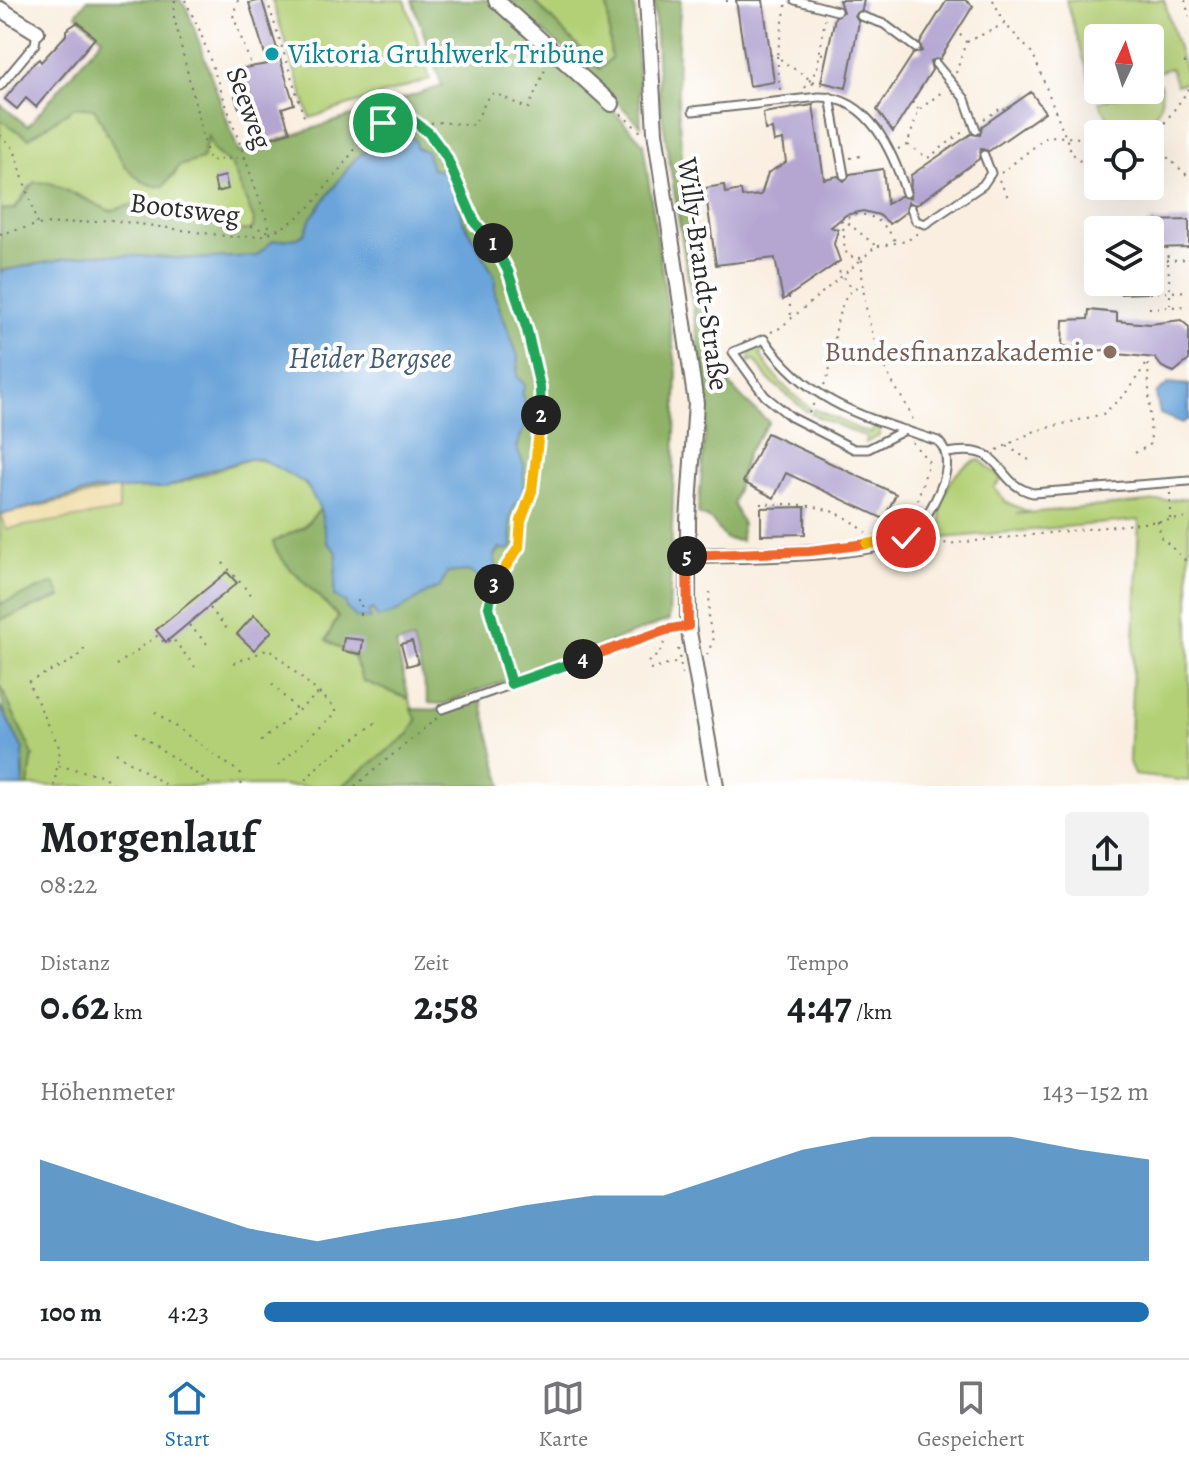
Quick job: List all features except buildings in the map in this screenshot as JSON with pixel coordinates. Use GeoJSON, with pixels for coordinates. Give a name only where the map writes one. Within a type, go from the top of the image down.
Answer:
{"type":"FeatureCollection","features":[{"type":"Feature","properties":{"kind":"street"},"geometry":{"type":"LineString","coordinates":[[496,0],[612,104]]}},
{"type":"Feature","properties":{"kind":"street","name":"Willy-Brandt-Straße"},"geometry":{"type":"LineString","coordinates":[[647,0],[655,132],[696,403],[687,556],[688,626],[716,786]]}},
{"type":"Feature","properties":{"kind":"street"},"geometry":{"type":"LineString","coordinates":[[0,9],[37,32]]}},
{"type":"Feature","properties":{"kind":"street"},"geometry":{"type":"LineString","coordinates":[[687,556],[809,551],[873,544],[899,540],[918,530]]}},
{"type":"Feature","properties":{"kind":"lane"},"geometry":{"type":"LineString","coordinates":[[795,0],[837,11]]}},
{"type":"Feature","properties":{"kind":"lane"},"geometry":{"type":"LineString","coordinates":[[861,16],[884,24],[916,48]]}},
{"type":"Feature","properties":{"kind":"lane"},"geometry":{"type":"LineString","coordinates":[[0,86],[35,44],[37,32]]}},
{"type":"Feature","properties":{"kind":"lane"},"geometry":{"type":"LineString","coordinates":[[936,64],[953,80],[965,99],[976,128]]}},
{"type":"Feature","properties":{"kind":"lane"},"geometry":{"type":"LineString","coordinates":[[693,111],[819,97],[852,104],[869,120],[890,151],[906,193]]}},
{"type":"Feature","properties":{"kind":"lane"},"geometry":{"type":"LineString","coordinates":[[830,97],[844,175]]}},
{"type":"Feature","properties":{"kind":"lane"},"geometry":{"type":"LineString","coordinates":[[911,208],[916,221],[933,221],[987,181],[991,173],[984,155]]}},
{"type":"Feature","properties":{"kind":"lane"},"geometry":{"type":"LineString","coordinates":[[909,431],[860,450],[803,423],[765,396],[733,352],[764,339],[791,374],[818,396],[938,441],[947,453],[947,466],[918,530]]}},
{"type":"Feature","properties":{"kind":"lane"},"geometry":{"type":"LineString","coordinates":[[947,453],[981,451],[990,455],[1019,488],[1033,493],[1189,481]]}},
{"type":"Feature","properties":{"kind":"lane"},"geometry":{"type":"LineString","coordinates":[[442,709],[666,630],[688,626]]}},
{"type":"Feature","properties":{"kind":"path"},"geometry":{"type":"LineString","coordinates":[[175,0],[174,17],[209,161],[246,157]]}},
{"type":"Feature","properties":{"kind":"path","name":"Seeweg"},"geometry":{"type":"LineString","coordinates":[[185,0],[246,157],[271,233]]}},
{"type":"Feature","properties":{"kind":"path"},"geometry":{"type":"LineString","coordinates":[[238,0],[233,15],[251,65]]}},
{"type":"Feature","properties":{"kind":"path"},"geometry":{"type":"LineString","coordinates":[[267,0],[305,120]]}},
{"type":"Feature","properties":{"kind":"path"},"geometry":{"type":"LineString","coordinates":[[781,101],[777,55],[787,0]]}},
{"type":"Feature","properties":{"kind":"path"},"geometry":{"type":"LineString","coordinates":[[993,0],[1005,24],[1033,54],[1075,158],[1084,162]]}},
{"type":"Feature","properties":{"kind":"path"},"geometry":{"type":"LineString","coordinates":[[1185,0],[1189,16]]}},
{"type":"Feature","properties":{"kind":"path"},"geometry":{"type":"LineString","coordinates":[[953,80],[966,42],[1005,24]]}},
{"type":"Feature","properties":{"kind":"path"},"geometry":{"type":"LineString","coordinates":[[792,100],[812,81],[820,55],[823,26]]}},
{"type":"Feature","properties":{"kind":"path"},"geometry":{"type":"LineString","coordinates":[[957,31],[966,42]]}},
{"type":"Feature","properties":{"kind":"path","name":"Bootsweg"},"geometry":{"type":"LineString","coordinates":[[0,234],[37,225],[110,220],[233,237],[271,233],[302,215],[366,135],[383,123],[411,119],[422,126],[437,122],[474,125],[489,95],[495,93],[528,109],[556,51]]}},
{"type":"Feature","properties":{"kind":"path"},"geometry":{"type":"LineString","coordinates":[[820,55],[828,52]]}},
{"type":"Feature","properties":{"kind":"path"},"geometry":{"type":"LineString","coordinates":[[770,55],[777,55],[788,68],[812,81],[819,97]]}},
{"type":"Feature","properties":{"kind":"path"},"geometry":{"type":"LineString","coordinates":[[1184,63],[1189,61]]}},
{"type":"Feature","properties":{"kind":"path"},"geometry":{"type":"LineString","coordinates":[[1164,124],[1189,89]]}},
{"type":"Feature","properties":{"kind":"path"},"geometry":{"type":"LineString","coordinates":[[907,145],[919,110],[940,94]]}},
{"type":"Feature","properties":{"kind":"path"},"geometry":{"type":"LineString","coordinates":[[1183,100],[1189,100]]}},
{"type":"Feature","properties":{"kind":"path"},"geometry":{"type":"LineString","coordinates":[[912,102],[919,110]]}},
{"type":"Feature","properties":{"kind":"path"},"geometry":{"type":"LineString","coordinates":[[612,104],[645,135],[643,121]]}},
{"type":"Feature","properties":{"kind":"path"},"geometry":{"type":"LineString","coordinates":[[907,145],[930,159],[954,137],[976,128],[1003,107],[1005,110]]}},
{"type":"Feature","properties":{"kind":"path"},"geometry":{"type":"LineString","coordinates":[[422,126],[446,156],[475,223],[491,239],[508,271],[527,330],[541,396],[532,491],[521,521],[519,547],[493,585],[488,598],[511,684]]}},
{"type":"Feature","properties":{"kind":"path"},"geometry":{"type":"LineString","coordinates":[[0,135],[14,149],[37,225]]}},
{"type":"Feature","properties":{"kind":"path"},"geometry":{"type":"LineString","coordinates":[[1009,199],[996,176],[1043,138],[1065,135],[1084,137]]}},
{"type":"Feature","properties":{"kind":"path"},"geometry":{"type":"LineString","coordinates":[[890,151],[907,145]]}},
{"type":"Feature","properties":{"kind":"path"},"geometry":{"type":"LineString","coordinates":[[1164,152],[1177,169],[1189,177]]}},
{"type":"Feature","properties":{"kind":"path"},"geometry":{"type":"LineString","coordinates":[[849,158],[865,155]]}},
{"type":"Feature","properties":{"kind":"path"},"geometry":{"type":"LineString","coordinates":[[843,218],[870,215],[888,227],[895,241]]}},
{"type":"Feature","properties":{"kind":"path"},"geometry":{"type":"LineString","coordinates":[[843,218],[876,246]]}},
{"type":"Feature","properties":{"kind":"path"},"geometry":{"type":"LineString","coordinates":[[843,218],[841,222],[847,233],[844,249],[848,256],[862,259]]}},
{"type":"Feature","properties":{"kind":"path"},"geometry":{"type":"LineString","coordinates":[[764,339],[876,246],[913,239],[922,223]]}},
{"type":"Feature","properties":{"kind":"path"},"geometry":{"type":"LineString","coordinates":[[251,226],[271,233]]}},
{"type":"Feature","properties":{"kind":"path"},"geometry":{"type":"LineString","coordinates":[[1167,248],[1170,305]]}},
{"type":"Feature","properties":{"kind":"path"},"geometry":{"type":"LineString","coordinates":[[862,259],[861,285],[872,331],[888,374],[911,414],[909,431],[913,447],[929,462],[918,498],[922,510]]}},
{"type":"Feature","properties":{"kind":"path"},"geometry":{"type":"LineString","coordinates":[[1164,260],[1188,259]]}},
{"type":"Feature","properties":{"kind":"path"},"geometry":{"type":"LineString","coordinates":[[834,265],[853,289]]}},
{"type":"Feature","properties":{"kind":"path"},"geometry":{"type":"LineString","coordinates":[[803,423],[827,380],[843,306],[853,289],[861,285]]}},
{"type":"Feature","properties":{"kind":"path"},"geometry":{"type":"LineString","coordinates":[[1164,292],[1188,291]]}},
{"type":"Feature","properties":{"kind":"path"},"geometry":{"type":"LineString","coordinates":[[789,297],[791,317]]}},
{"type":"Feature","properties":{"kind":"path"},"geometry":{"type":"LineString","coordinates":[[1149,308],[1189,306]]}},
{"type":"Feature","properties":{"kind":"path"},"geometry":{"type":"LineString","coordinates":[[1135,453],[1151,444],[1149,356]]}},
{"type":"Feature","properties":{"kind":"path"},"geometry":{"type":"LineString","coordinates":[[990,455],[1035,431],[1103,414],[1125,394],[1148,362]]}},
{"type":"Feature","properties":{"kind":"path"},"geometry":{"type":"LineString","coordinates":[[1006,445],[1032,462]]}},
{"type":"Feature","properties":{"kind":"path"},"geometry":{"type":"LineString","coordinates":[[1170,482],[1170,520]]}},
{"type":"Feature","properties":{"kind":"path"},"geometry":{"type":"LineString","coordinates":[[760,504],[805,503],[856,523],[873,544]]}},
{"type":"Feature","properties":{"kind":"path"},"geometry":{"type":"LineString","coordinates":[[918,530],[947,544],[1189,518]]}},
{"type":"Feature","properties":{"kind":"path"},"geometry":{"type":"LineString","coordinates":[[1158,521],[1161,537],[1189,564]]}},
{"type":"Feature","properties":{"kind":"path"},"geometry":{"type":"LineString","coordinates":[[223,563],[254,598]]}},
{"type":"Feature","properties":{"kind":"path"},"geometry":{"type":"LineString","coordinates":[[650,670],[704,658],[712,650],[714,638],[707,607],[710,592]]}},
{"type":"Feature","properties":{"kind":"path"},"geometry":{"type":"LineString","coordinates":[[357,601],[362,602],[359,619]]}},
{"type":"Feature","properties":{"kind":"path"},"geometry":{"type":"LineString","coordinates":[[210,608],[227,629]]}},
{"type":"Feature","properties":{"kind":"path"},"geometry":{"type":"LineString","coordinates":[[189,625],[211,648]]}},
{"type":"Feature","properties":{"kind":"path"},"geometry":{"type":"LineString","coordinates":[[648,662],[659,654],[666,630]]}},
{"type":"Feature","properties":{"kind":"path"},"geometry":{"type":"LineString","coordinates":[[117,665],[157,636],[166,644],[173,639],[195,667]]}},
{"type":"Feature","properties":{"kind":"path"},"geometry":{"type":"LineString","coordinates":[[54,786],[60,749],[28,682],[75,659],[87,646]]}},
{"type":"Feature","properties":{"kind":"path"},"geometry":{"type":"LineString","coordinates":[[234,663],[269,649],[336,708],[336,713],[277,766]]}},
{"type":"Feature","properties":{"kind":"path"},"geometry":{"type":"LineString","coordinates":[[272,684],[298,711]]}},
{"type":"Feature","properties":{"kind":"path"},"geometry":{"type":"LineString","coordinates":[[261,741],[320,692]]}},
{"type":"Feature","properties":{"kind":"path"},"geometry":{"type":"LineString","coordinates":[[355,786],[430,725],[442,709]]}},
{"type":"Feature","properties":{"kind":"path"},"geometry":{"type":"LineString","coordinates":[[155,712],[246,777]]}},
{"type":"Feature","properties":{"kind":"path"},"geometry":{"type":"LineString","coordinates":[[306,780],[319,765],[378,721]]}},
{"type":"Feature","properties":{"kind":"path"},"geometry":{"type":"LineString","coordinates":[[136,732],[214,786]]}},
{"type":"Feature","properties":{"kind":"path"},"geometry":{"type":"LineString","coordinates":[[116,753],[168,786]]}},
{"type":"Feature","properties":{"kind":"path"},"geometry":{"type":"LineString","coordinates":[[58,766],[101,775],[117,786]]}},
{"type":"Feature","properties":{"kind":"green space"},"geometry":{"type":"Polygon","coordinates":[[[87,0],[180,0],[187,9],[239,153],[442,86],[412,0],[489,0],[601,97],[643,143],[677,372],[669,620],[443,704],[429,703],[413,640],[396,644],[409,699],[363,681],[354,657],[326,640],[338,617],[291,570],[273,542],[304,527],[320,509],[327,542],[337,551],[334,596],[346,603],[346,608],[369,611],[385,612],[400,608],[440,587],[447,573],[467,571],[479,575],[496,565],[494,556],[512,538],[509,494],[520,438],[529,412],[522,394],[525,385],[517,377],[518,356],[495,295],[495,277],[463,221],[453,190],[446,182],[450,177],[446,172],[432,169],[426,151],[416,148],[355,159],[311,218],[305,233],[298,238],[273,241],[256,256],[193,259],[92,254],[0,271],[0,210],[15,209],[35,182],[50,183],[110,211],[131,205],[149,206],[196,222],[247,231],[253,228],[254,220],[232,166],[213,150],[208,136],[202,159],[179,166],[164,186],[151,185],[129,170],[95,109],[75,107],[29,138],[0,120],[0,104],[28,126],[102,38],[76,14],[87,0]]]}},
{"type":"Feature","properties":{"kind":"green space"},"geometry":{"type":"Polygon","coordinates":[[[272,0],[405,0],[430,79],[310,118],[272,0]]]}},
{"type":"Feature","properties":{"kind":"green space"},"geometry":{"type":"Polygon","coordinates":[[[505,0],[533,0],[600,69],[611,58],[607,0],[634,0],[641,126],[564,49],[505,0]]]}},
{"type":"Feature","properties":{"kind":"green space"},"geometry":{"type":"Polygon","coordinates":[[[533,0],[607,0],[611,58],[600,69],[533,0]]]}},
{"type":"Feature","properties":{"kind":"green space"},"geometry":{"type":"Polygon","coordinates":[[[654,0],[681,0],[678,108],[681,143],[689,215],[712,349],[730,384],[769,422],[747,453],[733,504],[742,522],[741,541],[726,539],[711,520],[698,514],[708,402],[659,97],[654,0]]]}},
{"type":"Feature","properties":{"kind":"green space"},"geometry":{"type":"Polygon","coordinates":[[[1066,0],[1164,0],[1188,82],[1176,85],[1171,68],[1164,70],[1164,24],[1084,24],[1084,61],[1066,0]]]}},
{"type":"Feature","properties":{"kind":"green space"},"geometry":{"type":"Polygon","coordinates":[[[1100,104],[1160,104],[1148,120],[1114,120],[1100,104]]]}},
{"type":"Feature","properties":{"kind":"green space"},"geometry":{"type":"Polygon","coordinates":[[[75,107],[95,109],[126,168],[166,180],[174,176],[179,166],[202,159],[208,134],[213,150],[232,166],[254,220],[253,228],[247,231],[196,222],[149,206],[131,205],[110,211],[76,194],[30,186],[14,209],[0,210],[0,120],[29,138],[75,107]]]}},
{"type":"Feature","properties":{"kind":"green space"},"geometry":{"type":"Polygon","coordinates":[[[766,349],[760,354],[765,362],[782,384],[810,408],[807,412],[767,378],[755,360],[748,362],[752,351],[766,349]]]}},
{"type":"Feature","properties":{"kind":"green space"},"geometry":{"type":"Polygon","coordinates":[[[814,409],[863,431],[871,433],[875,426],[880,429],[879,436],[865,443],[866,437],[811,414],[814,409]]]}},
{"type":"Feature","properties":{"kind":"green space"},"geometry":{"type":"Polygon","coordinates":[[[249,459],[271,463],[292,474],[315,499],[320,509],[304,527],[273,542],[283,560],[338,617],[326,640],[354,657],[363,681],[409,699],[417,720],[409,734],[342,786],[28,786],[33,755],[0,685],[0,515],[94,491],[129,486],[166,488],[249,459]]]}},
{"type":"Feature","properties":{"kind":"green space"},"geometry":{"type":"Polygon","coordinates":[[[980,460],[1002,479],[994,487],[1006,502],[1029,512],[1016,514],[1189,498],[1189,781],[1134,775],[1129,762],[1139,520],[944,538],[941,510],[950,482],[963,468],[980,460]]]}},
{"type":"Feature","properties":{"kind":"green space"},"geometry":{"type":"Polygon","coordinates":[[[54,583],[61,597],[0,620],[0,604],[54,583]]]}},
{"type":"Feature","properties":{"kind":"green space"},"geometry":{"type":"Polygon","coordinates":[[[0,685],[33,755],[28,786],[23,786],[22,759],[1,699],[0,685]]]}},
{"type":"Feature","properties":{"kind":"green space"},"geometry":{"type":"Polygon","coordinates":[[[481,699],[502,786],[342,786],[409,734],[417,720],[411,709],[451,710],[481,699]]]}},
{"type":"Feature","properties":{"kind":"sand"},"geometry":{"type":"Polygon","coordinates":[[[119,488],[119,511],[6,529],[0,515],[119,488]]]}},
{"type":"Feature","properties":{"kind":"water","name":"Heider Bergsee"},"geometry":{"type":"Polygon","coordinates":[[[407,134],[415,140],[416,148],[426,151],[432,169],[446,172],[450,177],[446,182],[453,189],[463,221],[495,277],[495,296],[518,356],[517,377],[525,385],[522,394],[529,417],[516,447],[524,465],[523,497],[511,515],[512,547],[508,550],[499,548],[494,555],[496,573],[486,580],[467,571],[447,573],[440,587],[394,613],[377,617],[373,609],[368,612],[371,619],[357,618],[346,608],[346,603],[334,596],[337,552],[327,542],[320,509],[306,484],[261,459],[249,459],[207,471],[166,488],[94,490],[0,515],[0,271],[92,254],[193,259],[256,256],[273,241],[298,238],[305,233],[311,218],[355,159],[388,135],[407,134]]]}},
{"type":"Feature","properties":{"kind":"water"},"geometry":{"type":"Polygon","coordinates":[[[1169,383],[1189,385],[1189,419],[1182,423],[1160,414],[1156,394],[1169,383]]]}},
{"type":"Feature","properties":{"kind":"water"},"geometry":{"type":"Polygon","coordinates":[[[0,706],[23,749],[23,786],[0,786],[0,706]]]}},
{"type":"Feature","properties":{"kind":"place","name":"Viktoria Gruhlwerk Tribüne"},"geometry":{"type":"Point","coordinates":[272,54]}},
{"type":"Feature","properties":{"kind":"place","name":"Bundesfinanzakademie"},"geometry":{"type":"Point","coordinates":[1110,352]}},
{"type":"Feature","properties":{"kind":"route"},"geometry":{"type":"LineString","coordinates":[[383,123],[411,119],[429,133],[446,156],[463,189],[475,223],[491,239],[508,271],[514,298],[527,330],[541,396],[532,491],[521,521],[519,547],[514,559],[493,585],[488,598],[511,684],[666,630],[688,626],[687,556],[809,551],[906,538]]}}]}
